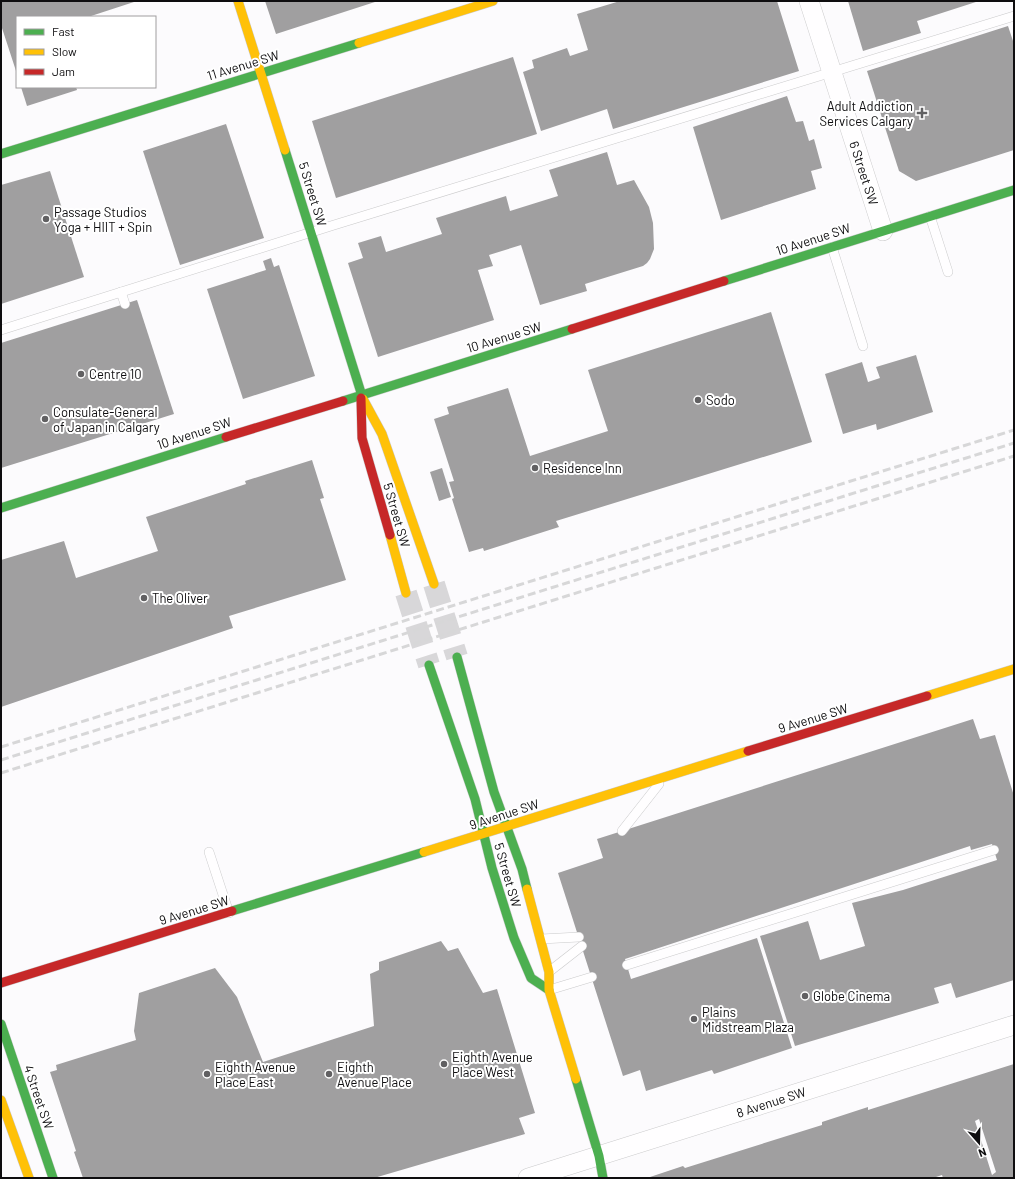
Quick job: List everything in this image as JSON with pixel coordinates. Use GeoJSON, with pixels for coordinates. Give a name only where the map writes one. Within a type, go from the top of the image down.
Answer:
{"type":"FeatureCollection","features":[{"type":"Feature","properties":{"kind":"main road","name":"5 Street SW"},"geometry":{"type":"LineString","coordinates":[[238,1],[312,232],[361,395],[382,434],[434,584]]}},
{"type":"Feature","properties":{"kind":"main road","name":"11 Avenue SW"},"geometry":{"type":"LineString","coordinates":[[1,154],[493,1]]}},
{"type":"Feature","properties":{"kind":"main road","name":"10 Avenue SW"},"geometry":{"type":"LineString","coordinates":[[1,508],[1014,190]]}},
{"type":"Feature","properties":{"kind":"main road","name":"5 Street SW"},"geometry":{"type":"LineString","coordinates":[[361,395],[362,438],[406,593]]}},
{"type":"Feature","properties":{"kind":"main road","name":"5 Street SW"},"geometry":{"type":"LineString","coordinates":[[457,657],[494,792],[522,869],[549,972],[549,990],[599,1156],[603,1178]]}},
{"type":"Feature","properties":{"kind":"main road","name":"5 Street SW"},"geometry":{"type":"LineString","coordinates":[[430,665],[475,799],[496,883],[514,938],[531,978],[549,990]]}},
{"type":"Feature","properties":{"kind":"main road","name":"9 Avenue SW"},"geometry":{"type":"LineString","coordinates":[[3,982],[484,835],[507,826],[1014,669]]}},
{"type":"Feature","properties":{"kind":"main road","name":"4 Street SW"},"geometry":{"type":"LineString","coordinates":[[1,1024],[53,1178]]}},
{"type":"Feature","properties":{"kind":"main road"},"geometry":{"type":"LineString","coordinates":[[3,1115],[29,1178]]}},
{"type":"Feature","properties":{"kind":"street","name":"6 Street SW"},"geometry":{"type":"LineString","coordinates":[[809,1],[883,231]]}},
{"type":"Feature","properties":{"kind":"street","name":"8 Avenue SW"},"geometry":{"type":"LineString","coordinates":[[528,1178],[1014,1025]]}},
{"type":"Feature","properties":{"kind":"lane"},"geometry":{"type":"LineString","coordinates":[[1,330],[312,232],[1014,16]]}},
{"type":"Feature","properties":{"kind":"lane"},"geometry":{"type":"LineString","coordinates":[[930,216],[948,272]]}},
{"type":"Feature","properties":{"kind":"lane"},"geometry":{"type":"LineString","coordinates":[[832,247],[863,346]]}},
{"type":"Feature","properties":{"kind":"lane"},"geometry":{"type":"LineString","coordinates":[[121,292],[125,304]]}},
{"type":"Feature","properties":{"kind":"lane"},"geometry":{"type":"LineString","coordinates":[[625,829],[664,778]]}},
{"type":"Feature","properties":{"kind":"lane"},"geometry":{"type":"LineString","coordinates":[[627,965],[994,850]]}},
{"type":"Feature","properties":{"kind":"lane"},"geometry":{"type":"LineString","coordinates":[[209,852],[229,913]]}},
{"type":"Feature","properties":{"kind":"lane"},"geometry":{"type":"LineString","coordinates":[[540,939],[580,942],[549,972]]}},
{"type":"Feature","properties":{"kind":"lane"},"geometry":{"type":"LineString","coordinates":[[549,990],[592,977]]}},
{"type":"Feature","properties":{"kind":"building"},"geometry":{"type":"Polygon","coordinates":[[[1,1],[137,1],[91,16],[16,16],[16,71],[1,25],[1,1]]]}},
{"type":"Feature","properties":{"kind":"building"},"geometry":{"type":"Polygon","coordinates":[[[265,1],[378,1],[276,34],[265,1]]]}},
{"type":"Feature","properties":{"kind":"building"},"geometry":{"type":"Polygon","coordinates":[[[620,1],[777,1],[799,71],[613,129],[607,109],[541,131],[523,72],[534,68],[532,60],[567,48],[570,56],[588,50],[577,14],[620,1]]]}},
{"type":"Feature","properties":{"kind":"building"},"geometry":{"type":"Polygon","coordinates":[[[848,1],[979,1],[917,21],[921,33],[863,51],[848,1]]]}},
{"type":"Feature","properties":{"kind":"building"},"geometry":{"type":"Polygon","coordinates":[[[1008,26],[1014,44],[1014,150],[916,181],[899,171],[867,71],[1008,26]]]}},
{"type":"Feature","properties":{"kind":"building"},"geometry":{"type":"Polygon","coordinates":[[[513,57],[537,134],[336,198],[312,121],[513,57]]]}},
{"type":"Feature","properties":{"kind":"building"},"geometry":{"type":"Polygon","coordinates":[[[21,88],[76,88],[77,90],[27,106],[21,88]]]}},
{"type":"Feature","properties":{"kind":"building"},"geometry":{"type":"Polygon","coordinates":[[[787,96],[796,122],[803,121],[809,141],[814,139],[822,168],[811,171],[816,189],[721,220],[693,127],[787,96]]]}},
{"type":"Feature","properties":{"kind":"building"},"geometry":{"type":"Polygon","coordinates":[[[226,124],[264,238],[180,265],[143,151],[226,124]]]}},
{"type":"Feature","properties":{"kind":"building"},"geometry":{"type":"Polygon","coordinates":[[[607,152],[617,185],[634,180],[649,207],[653,223],[654,249],[647,263],[643,266],[585,284],[587,291],[540,305],[521,245],[489,255],[493,266],[478,270],[494,320],[378,357],[348,263],[363,258],[358,243],[381,236],[386,252],[442,234],[436,218],[506,196],[510,211],[558,196],[549,170],[607,152]]]}},
{"type":"Feature","properties":{"kind":"building"},"geometry":{"type":"Polygon","coordinates":[[[50,171],[84,277],[1,304],[1,185],[50,171]]]}},
{"type":"Feature","properties":{"kind":"building"},"geometry":{"type":"Polygon","coordinates":[[[271,258],[274,267],[279,265],[315,376],[243,399],[207,289],[266,270],[263,261],[271,258]]]}},
{"type":"Feature","properties":{"kind":"building","name":"Centre 10"},"geometry":{"type":"Polygon","coordinates":[[[137,300],[174,414],[1,468],[1,343],[137,300]]]}},
{"type":"Feature","properties":{"kind":"building"},"geometry":{"type":"Polygon","coordinates":[[[771,312],[812,442],[556,521],[559,527],[484,551],[483,548],[469,552],[452,499],[454,498],[449,482],[454,481],[434,419],[449,414],[447,407],[508,388],[530,456],[608,431],[588,370],[771,312]]]}},
{"type":"Feature","properties":{"kind":"building"},"geometry":{"type":"Polygon","coordinates":[[[916,355],[933,412],[877,430],[876,424],[843,434],[825,374],[862,362],[868,382],[880,378],[876,367],[916,355]]]}},
{"type":"Feature","properties":{"kind":"building","name":"The Oliver"},"geometry":{"type":"Polygon","coordinates":[[[312,460],[324,498],[320,499],[346,580],[229,616],[233,628],[1,707],[1,560],[64,541],[76,578],[158,551],[146,517],[246,484],[245,481],[312,460]]]}},
{"type":"Feature","properties":{"kind":"building"},"geometry":{"type":"Polygon","coordinates":[[[442,468],[451,497],[439,501],[430,472],[442,468]]]}},
{"type":"Feature","properties":{"kind":"building"},"geometry":{"type":"Polygon","coordinates":[[[973,719],[980,739],[995,735],[1014,796],[1014,980],[956,998],[951,983],[934,988],[939,1003],[795,1046],[760,936],[808,921],[820,960],[865,946],[852,903],[903,890],[997,860],[992,844],[971,850],[970,846],[625,959],[631,979],[757,938],[792,1048],[714,1074],[712,1070],[646,1091],[640,1070],[623,1076],[558,873],[603,858],[597,839],[973,719]]]}},
{"type":"Feature","properties":{"kind":"building"},"geometry":{"type":"Polygon","coordinates":[[[441,941],[448,951],[458,948],[483,993],[497,989],[535,1113],[519,1118],[525,1134],[374,1178],[83,1178],[74,1152],[76,1151],[50,1072],[57,1070],[56,1065],[136,1040],[134,1031],[139,993],[215,968],[237,997],[263,1062],[374,1026],[370,974],[379,970],[379,962],[441,941]]]}},
{"type":"Feature","properties":{"kind":"building"},"geometry":{"type":"Polygon","coordinates":[[[1014,1064],[1014,1178],[943,1178],[942,1175],[933,1178],[647,1178],[683,1166],[685,1168],[822,1125],[822,1122],[868,1107],[868,1110],[1014,1064]],[[979,1119],[975,1121],[992,1175],[996,1172],[979,1119]]]}},
{"type":"Feature","properties":{"kind":"tunnel"},"geometry":{"type":"LineString","coordinates":[[434,584],[457,657]]}},
{"type":"Feature","properties":{"kind":"tunnel"},"geometry":{"type":"LineString","coordinates":[[406,593],[429,665]]}},
{"type":"Feature","properties":{"kind":"railway"},"geometry":{"type":"LineString","coordinates":[[1,747],[1014,430]]}},
{"type":"Feature","properties":{"kind":"railway"},"geometry":{"type":"LineString","coordinates":[[1,760],[1014,443]]}},
{"type":"Feature","properties":{"kind":"railway"},"geometry":{"type":"LineString","coordinates":[[1,773],[1014,456]]}},
{"type":"Feature","properties":{"kind":"traffic: fast"},"geometry":{"type":"LineString","coordinates":[[1,154],[359,43]]}},
{"type":"Feature","properties":{"kind":"traffic: fast"},"geometry":{"type":"LineString","coordinates":[[285,150],[363,399]]}},
{"type":"Feature","properties":{"kind":"traffic: fast"},"geometry":{"type":"LineString","coordinates":[[724,281],[1014,190]]}},
{"type":"Feature","properties":{"kind":"traffic: fast"},"geometry":{"type":"LineString","coordinates":[[343,401],[572,329]]}},
{"type":"Feature","properties":{"kind":"traffic: fast"},"geometry":{"type":"LineString","coordinates":[[1,508],[226,437]]}},
{"type":"Feature","properties":{"kind":"traffic: fast"},"geometry":{"type":"LineString","coordinates":[[457,657],[494,792],[522,869],[527,889]]}},
{"type":"Feature","properties":{"kind":"traffic: fast"},"geometry":{"type":"LineString","coordinates":[[429,665],[475,799],[492,868],[514,938],[531,978],[549,990]]}},
{"type":"Feature","properties":{"kind":"traffic: fast"},"geometry":{"type":"LineString","coordinates":[[232,911],[424,852]]}},
{"type":"Feature","properties":{"kind":"traffic: fast"},"geometry":{"type":"LineString","coordinates":[[1,1024],[53,1178]]}},
{"type":"Feature","properties":{"kind":"traffic: fast"},"geometry":{"type":"LineString","coordinates":[[576,1079],[599,1156],[603,1178]]}},
{"type":"Feature","properties":{"kind":"traffic: slow"},"geometry":{"type":"LineString","coordinates":[[238,1],[285,150]]}},
{"type":"Feature","properties":{"kind":"traffic: slow"},"geometry":{"type":"LineString","coordinates":[[359,43],[493,1]]}},
{"type":"Feature","properties":{"kind":"traffic: slow"},"geometry":{"type":"LineString","coordinates":[[363,399],[382,434],[434,584]]}},
{"type":"Feature","properties":{"kind":"traffic: slow"},"geometry":{"type":"LineString","coordinates":[[390,535],[406,593]]}},
{"type":"Feature","properties":{"kind":"traffic: slow"},"geometry":{"type":"LineString","coordinates":[[927,696],[1014,669]]}},
{"type":"Feature","properties":{"kind":"traffic: slow"},"geometry":{"type":"LineString","coordinates":[[424,852],[748,751]]}},
{"type":"Feature","properties":{"kind":"traffic: slow"},"geometry":{"type":"LineString","coordinates":[[527,889],[549,972],[549,990],[576,1079]]}},
{"type":"Feature","properties":{"kind":"traffic: slow"},"geometry":{"type":"LineString","coordinates":[[1,1100],[29,1178]]}},
{"type":"Feature","properties":{"kind":"traffic: jam"},"geometry":{"type":"LineString","coordinates":[[572,329],[724,281]]}},
{"type":"Feature","properties":{"kind":"traffic: jam"},"geometry":{"type":"LineString","coordinates":[[361,398],[362,438],[390,535]]}},
{"type":"Feature","properties":{"kind":"traffic: jam"},"geometry":{"type":"LineString","coordinates":[[226,437],[343,401]]}},
{"type":"Feature","properties":{"kind":"traffic: jam"},"geometry":{"type":"LineString","coordinates":[[748,751],[927,696]]}},
{"type":"Feature","properties":{"kind":"traffic: jam"},"geometry":{"type":"LineString","coordinates":[[1,983],[232,911]]}},
{"type":"Feature","properties":{"kind":"place","name":"Adult Addiction Services Calgary"},"geometry":{"type":"Point","coordinates":[922,113]}},
{"type":"Feature","properties":{"kind":"place","name":"Passage Studios Yoga + HIIT + Spin"},"geometry":{"type":"Point","coordinates":[46,219]}},
{"type":"Feature","properties":{"kind":"place","name":"Centre 10"},"geometry":{"type":"Point","coordinates":[81,374]}},
{"type":"Feature","properties":{"kind":"place","name":"Sodo"},"geometry":{"type":"Point","coordinates":[698,400]}},
{"type":"Feature","properties":{"kind":"place","name":"Consulate-General of Japan in Calgary"},"geometry":{"type":"Point","coordinates":[45,419]}},
{"type":"Feature","properties":{"kind":"place","name":"Residence Inn"},"geometry":{"type":"Point","coordinates":[535,468]}},
{"type":"Feature","properties":{"kind":"place","name":"The Oliver"},"geometry":{"type":"Point","coordinates":[144,598]}},
{"type":"Feature","properties":{"kind":"place","name":"Globe Cinema"},"geometry":{"type":"Point","coordinates":[805,996]}},
{"type":"Feature","properties":{"kind":"place","name":"Plains Midstream Plaza"},"geometry":{"type":"Point","coordinates":[694,1019]}},
{"type":"Feature","properties":{"kind":"place","name":"Eighth Avenue Place West"},"geometry":{"type":"Point","coordinates":[444,1064]}},
{"type":"Feature","properties":{"kind":"place","name":"Eighth Avenue Place East"},"geometry":{"type":"Point","coordinates":[207,1074]}},
{"type":"Feature","properties":{"kind":"place","name":"Eighth Avenue Place"},"geometry":{"type":"Point","coordinates":[329,1074]}}]}
